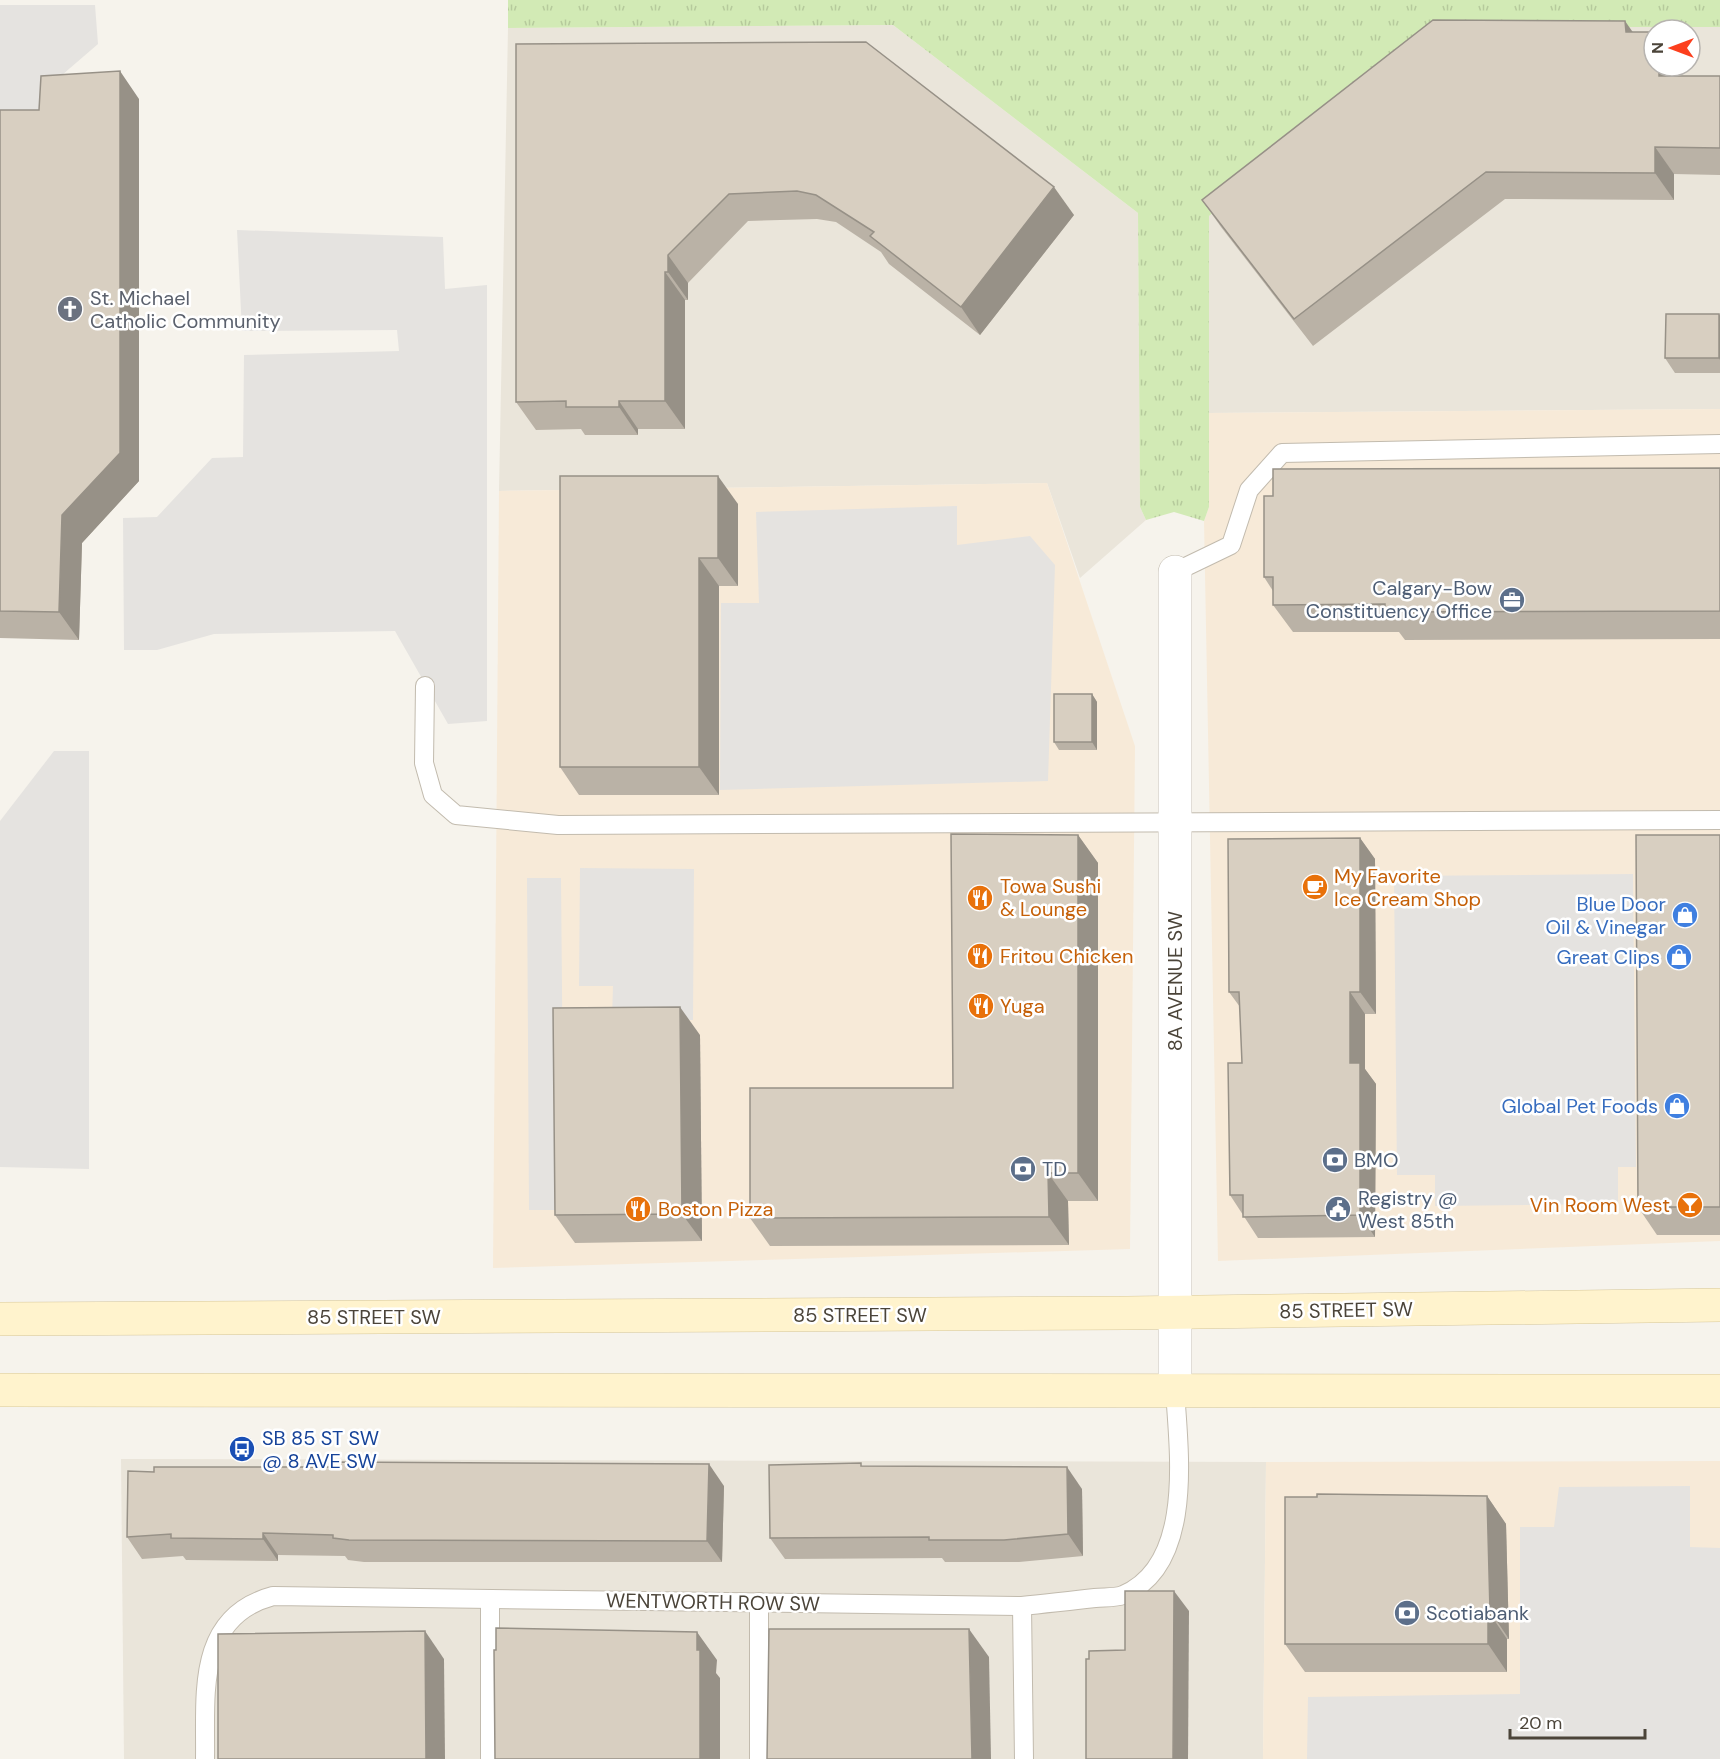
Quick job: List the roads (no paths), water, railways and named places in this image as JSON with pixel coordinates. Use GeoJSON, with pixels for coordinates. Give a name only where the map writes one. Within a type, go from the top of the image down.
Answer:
{"type":"FeatureCollection","features":[{"type":"Feature","properties":{"kind":"main road","name":"85 STREET SW"},"geometry":{"type":"LineString","coordinates":[[0,1319],[1175,1312],[1720,1305]]}},
{"type":"Feature","properties":{"kind":"main road"},"geometry":{"type":"LineString","coordinates":[[0,1390],[1720,1391]]}},
{"type":"Feature","properties":{"kind":"street","name":"8A AVENUE SW"},"geometry":{"type":"LineString","coordinates":[[1175,572],[1175,1391]]}},
{"type":"Feature","properties":{"kind":"lane"},"geometry":{"type":"LineString","coordinates":[[1175,572],[1232,545],[1249,490],[1282,453],[1720,444]]}},
{"type":"Feature","properties":{"kind":"lane"},"geometry":{"type":"LineString","coordinates":[[425,686],[424,763],[433,795],[456,815],[558,825],[1720,820]]}},
{"type":"Feature","properties":{"kind":"lane","name":"WENTWORTH ROW SW"},"geometry":{"type":"LineString","coordinates":[[205,1759],[206,1683],[215,1642],[228,1623],[243,1608],[273,1596],[1022,1606],[1122,1595],[1149,1578],[1163,1559],[1175,1517],[1179,1466],[1175,1391]]}},
{"type":"Feature","properties":{"kind":"lane"},"geometry":{"type":"LineString","coordinates":[[490,1600],[490,1759]]}},
{"type":"Feature","properties":{"kind":"lane"},"geometry":{"type":"LineString","coordinates":[[759,1602],[759,1759]]}},
{"type":"Feature","properties":{"kind":"lane"},"geometry":{"type":"LineString","coordinates":[[1022,1606],[1024,1759]]}},
{"type":"Feature","properties":{"kind":"place","name":"St. Michael Catholic Community"},"geometry":{"type":"Point","coordinates":[70,309]}},
{"type":"Feature","properties":{"kind":"place","name":"Calgary-Bow Constituency Office"},"geometry":{"type":"Point","coordinates":[1512,600]}},
{"type":"Feature","properties":{"kind":"place","name":"My Favorite Ice Cream Shop"},"geometry":{"type":"Point","coordinates":[1315,887]}},
{"type":"Feature","properties":{"kind":"place","name":"Towa Sushi & Lounge"},"geometry":{"type":"Point","coordinates":[980,898]}},
{"type":"Feature","properties":{"kind":"place","name":"Blue Door Oil & Vinegar"},"geometry":{"type":"Point","coordinates":[1685,915]}},
{"type":"Feature","properties":{"kind":"place","name":"Fritou Chicken"},"geometry":{"type":"Point","coordinates":[980,956]}},
{"type":"Feature","properties":{"kind":"place","name":"Great Clips"},"geometry":{"type":"Point","coordinates":[1679,957]}},
{"type":"Feature","properties":{"kind":"place","name":"Yuga"},"geometry":{"type":"Point","coordinates":[981,1006]}},
{"type":"Feature","properties":{"kind":"place","name":"Global Pet Foods"},"geometry":{"type":"Point","coordinates":[1677,1106]}},
{"type":"Feature","properties":{"kind":"place","name":"BMO"},"geometry":{"type":"Point","coordinates":[1335,1160]}},
{"type":"Feature","properties":{"kind":"place","name":"TD"},"geometry":{"type":"Point","coordinates":[1023,1169]}},
{"type":"Feature","properties":{"kind":"place","name":"Vin Room West"},"geometry":{"type":"Point","coordinates":[1690,1205]}},
{"type":"Feature","properties":{"kind":"place","name":"Boston Pizza"},"geometry":{"type":"Point","coordinates":[638,1209]}},
{"type":"Feature","properties":{"kind":"place","name":"Registry @ West 85th"},"geometry":{"type":"Point","coordinates":[1338,1209]}},
{"type":"Feature","properties":{"kind":"place","name":"SB 85 ST SW @ 8 AVE SW"},"geometry":{"type":"Point","coordinates":[242,1449]}},
{"type":"Feature","properties":{"kind":"place","name":"Scotiabank"},"geometry":{"type":"Point","coordinates":[1407,1613]}}]}
